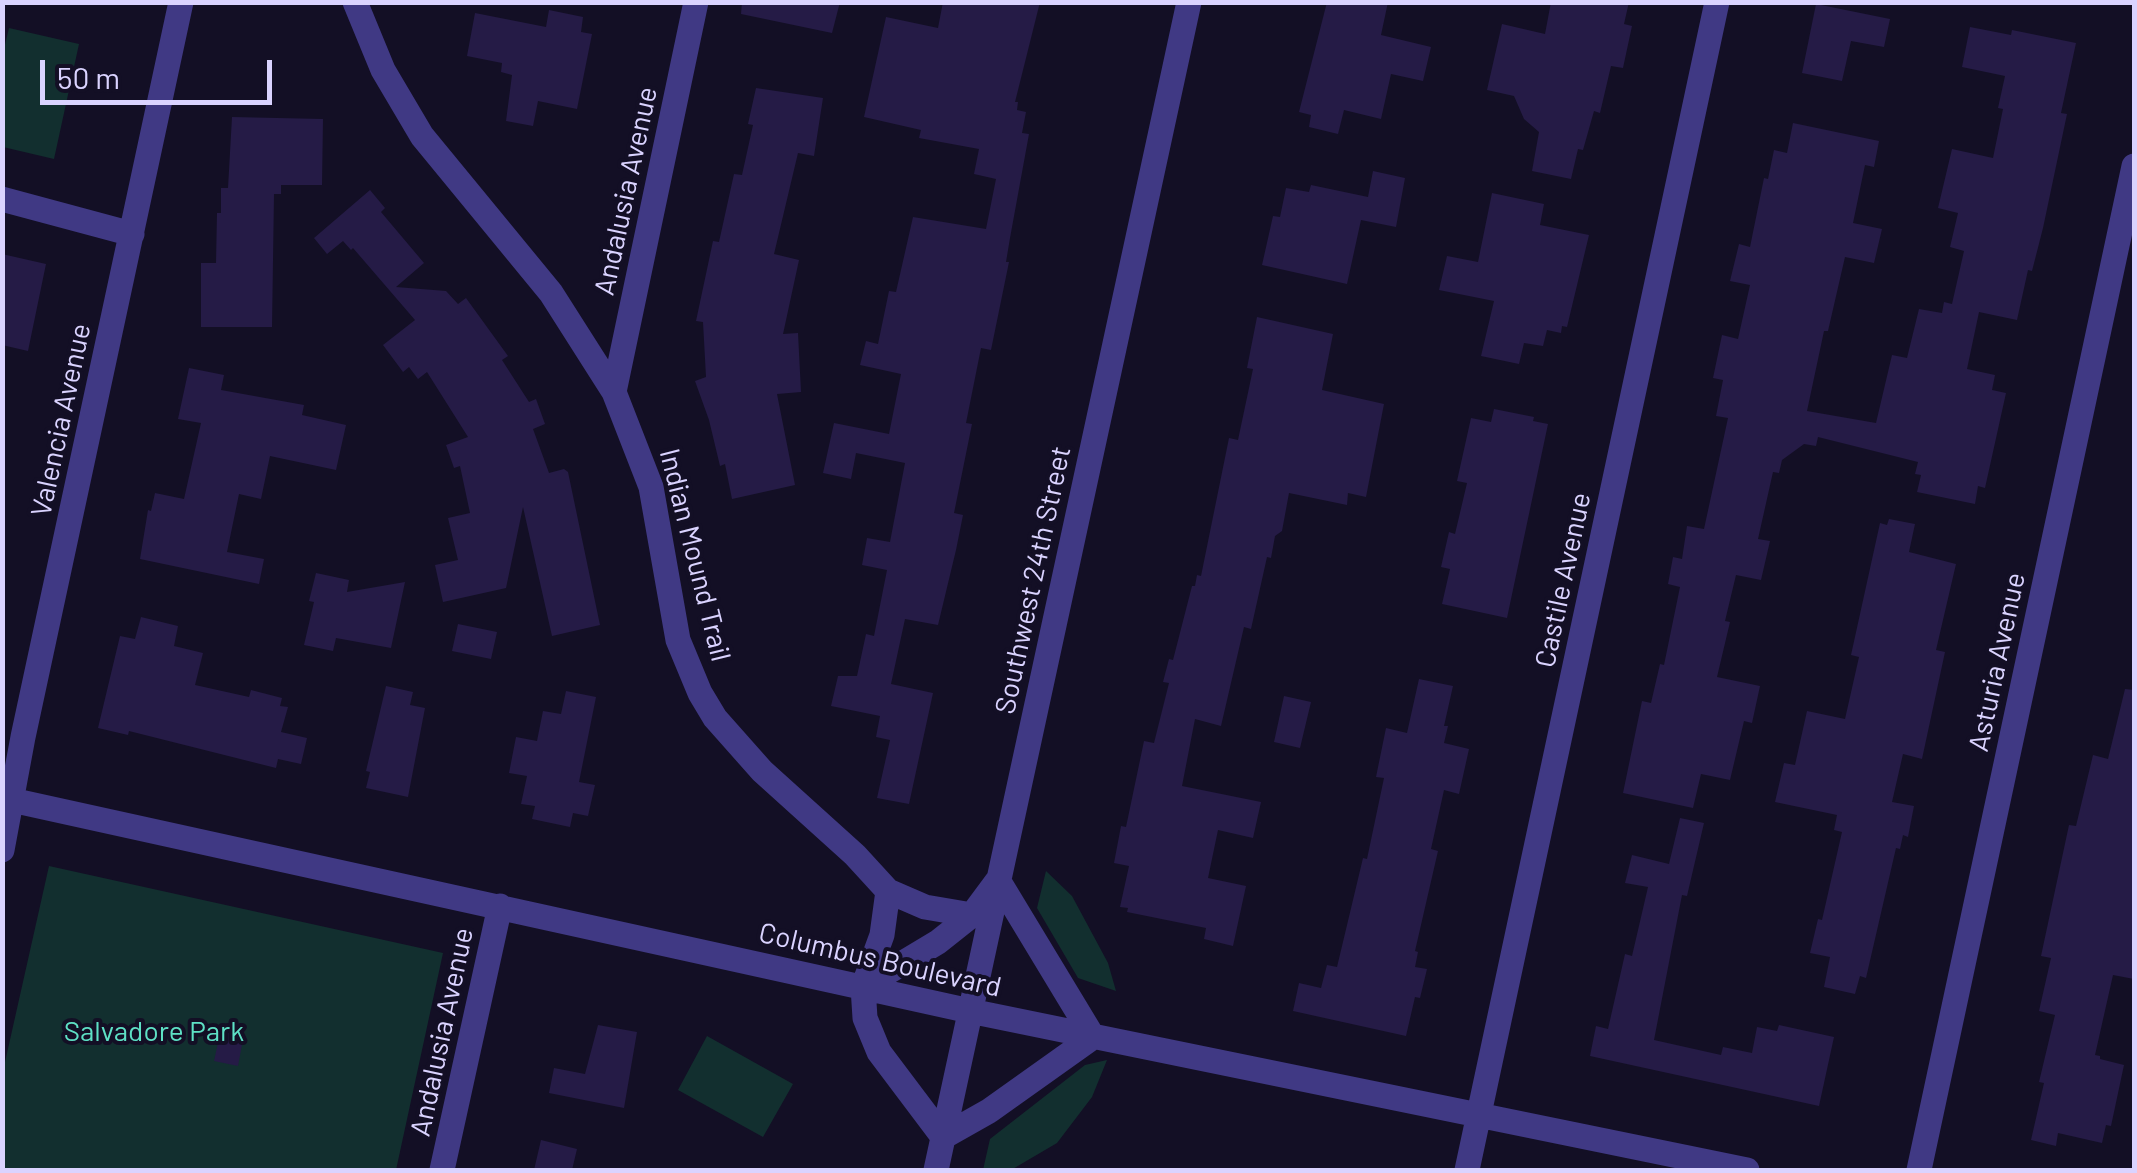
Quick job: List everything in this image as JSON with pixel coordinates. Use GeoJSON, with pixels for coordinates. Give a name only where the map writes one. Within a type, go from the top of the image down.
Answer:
{"type":"FeatureCollection","features":[{"type":"Feature","properties":{"kind":"street","name":"Valencia Avenue"},"geometry":{"type":"LineString","coordinates":[[2,850],[7,799],[181,2]]}},
{"type":"Feature","properties":{"kind":"street","name":"Indian Mound Trail"},"geometry":{"type":"LineString","coordinates":[[356,2],[382,70],[422,136],[551,293],[614,392],[651,487],[678,640],[715,718],[762,771],[888,891],[925,907],[972,916]]}},
{"type":"Feature","properties":{"kind":"street","name":"Andalusia Avenue"},"geometry":{"type":"LineString","coordinates":[[614,392],[696,2]]}},
{"type":"Feature","properties":{"kind":"street","name":"Southwest 24th Street"},"geometry":{"type":"LineString","coordinates":[[936,1170],[1189,2]]}},
{"type":"Feature","properties":{"kind":"street","name":"Castile Avenue"},"geometry":{"type":"LineString","coordinates":[[1467,1170],[1718,2]]}},
{"type":"Feature","properties":{"kind":"street","name":"Asturia Avenue"},"geometry":{"type":"LineString","coordinates":[[1919,1170],[2134,166]]}},
{"type":"Feature","properties":{"kind":"street"},"geometry":{"type":"LineString","coordinates":[[2,198],[132,234]]}},
{"type":"Feature","properties":{"kind":"street","name":"Columbus Boulevard"},"geometry":{"type":"LineString","coordinates":[[7,799],[970,1011],[1747,1170]]}},
{"type":"Feature","properties":{"kind":"street"},"geometry":{"type":"LineString","coordinates":[[863,987],[938,942],[972,916],[998,880],[1094,1036],[988,1111],[943,1137],[879,1052],[865,1018],[863,987],[882,935],[888,891]]}},
{"type":"Feature","properties":{"kind":"street","name":"Andalusia Avenue"},"geometry":{"type":"LineString","coordinates":[[442,1170],[500,906]]}},
{"type":"Feature","properties":{"kind":"green space"},"geometry":{"type":"Polygon","coordinates":[[[9,28],[79,44],[54,159],[3,147],[2,57],[9,28]]]}},
{"type":"Feature","properties":{"kind":"green space","name":"Salvadore Park"},"geometry":{"type":"Polygon","coordinates":[[[49,866],[443,953],[396,1170],[3,1170],[3,1071],[49,866]]]}},
{"type":"Feature","properties":{"kind":"green space"},"geometry":{"type":"Polygon","coordinates":[[[1046,871],[1072,896],[1108,963],[1116,991],[1078,978],[1037,908],[1046,871]]]}},
{"type":"Feature","properties":{"kind":"green space"},"geometry":{"type":"Polygon","coordinates":[[[707,1036],[793,1084],[763,1137],[678,1090],[707,1036]]]}},
{"type":"Feature","properties":{"kind":"green space"},"geometry":{"type":"Polygon","coordinates":[[[1107,1060],[1092,1097],[1057,1143],[1011,1170],[983,1170],[990,1139],[1085,1065],[1107,1060]]]}},
{"type":"Feature","properties":{"kind":"building"},"geometry":{"type":"Polygon","coordinates":[[[742,2],[840,2],[832,33],[741,14],[742,2]]]}},
{"type":"Feature","properties":{"kind":"building"},"geometry":{"type":"Polygon","coordinates":[[[943,2],[1040,2],[1015,102],[1017,110],[1026,112],[1022,133],[1029,134],[991,350],[981,348],[966,423],[972,424],[954,513],[963,515],[956,550],[938,625],[905,619],[891,684],[933,693],[909,804],[877,798],[890,740],[876,737],[880,716],[831,706],[838,676],[857,676],[866,634],[874,636],[887,570],[862,565],[867,538],[890,542],[905,463],[856,453],[851,479],[823,473],[834,423],[889,434],[901,374],[860,365],[866,341],[878,344],[889,291],[896,292],[913,217],[986,229],[996,179],[974,174],[979,149],[919,138],[921,130],[864,117],[886,17],[938,28],[943,2]]]}},
{"type":"Feature","properties":{"kind":"building"},"geometry":{"type":"Polygon","coordinates":[[[1327,2],[1388,2],[1381,35],[1431,47],[1423,81],[1391,74],[1381,119],[1344,110],[1338,134],[1309,127],[1311,115],[1299,112],[1327,2]]]}},
{"type":"Feature","properties":{"kind":"building"},"geometry":{"type":"Polygon","coordinates":[[[1551,2],[1629,2],[1624,24],[1632,26],[1623,68],[1611,66],[1600,113],[1594,111],[1571,179],[1532,171],[1539,132],[1524,119],[1514,96],[1487,90],[1502,24],[1545,34],[1551,2]]]}},
{"type":"Feature","properties":{"kind":"building"},"geometry":{"type":"Polygon","coordinates":[[[1816,4],[1890,19],[1884,47],[1851,41],[1842,81],[1802,73],[1816,4]]]}},
{"type":"Feature","properties":{"kind":"building"},"geometry":{"type":"Polygon","coordinates":[[[549,10],[583,17],[581,32],[592,34],[577,109],[538,101],[533,126],[506,121],[512,75],[501,72],[502,63],[467,56],[475,13],[546,27],[549,10]]]}},
{"type":"Feature","properties":{"kind":"building"},"geometry":{"type":"Polygon","coordinates":[[[1970,27],[2011,35],[2012,30],[2076,43],[2061,113],[2067,114],[2043,228],[2032,271],[2028,270],[2017,320],[1979,312],[1967,369],[1995,375],[1992,390],[2006,393],[1985,488],[1978,486],[1975,504],[1917,492],[1921,475],[1915,474],[1918,462],[1818,437],[1816,446],[1804,444],[1782,460],[1779,473],[1773,472],[1758,539],[1770,541],[1761,580],[1736,575],[1725,621],[1730,622],[1717,677],[1760,686],[1752,723],[1744,721],[1730,780],[1701,774],[1693,808],[1623,793],[1642,701],[1651,703],[1660,664],[1664,665],[1680,587],[1668,584],[1673,557],[1682,559],[1687,526],[1704,529],[1728,418],[1716,416],[1723,380],[1713,378],[1722,335],[1738,339],[1750,285],[1730,281],[1739,244],[1750,247],[1774,150],[1787,153],[1793,123],[1879,141],[1874,167],[1865,165],[1853,223],[1882,229],[1874,263],[1845,257],[1807,411],[1876,423],[1892,355],[1907,358],[1919,309],[1942,313],[1944,302],[1952,304],[1964,251],[1950,247],[1958,213],[1938,208],[1952,149],[1993,158],[2005,76],[1962,67],[1970,27]]]}},
{"type":"Feature","properties":{"kind":"building"},"geometry":{"type":"Polygon","coordinates":[[[756,88],[823,98],[814,156],[798,153],[774,254],[799,260],[783,334],[798,333],[801,392],[777,394],[795,485],[732,499],[725,464],[720,466],[695,381],[706,377],[703,322],[696,321],[713,241],[719,242],[734,174],[742,175],[756,88]]]}},
{"type":"Feature","properties":{"kind":"building"},"geometry":{"type":"Polygon","coordinates":[[[232,117],[323,119],[322,185],[281,185],[281,194],[274,194],[272,327],[201,327],[201,263],[216,263],[217,213],[221,213],[221,188],[228,188],[232,117]]]}},
{"type":"Feature","properties":{"kind":"building"},"geometry":{"type":"Polygon","coordinates":[[[1373,171],[1405,178],[1396,227],[1361,220],[1347,284],[1262,265],[1273,216],[1280,217],[1286,188],[1309,192],[1311,185],[1368,197],[1373,171]]]}},
{"type":"Feature","properties":{"kind":"building"},"geometry":{"type":"Polygon","coordinates":[[[370,190],[385,208],[381,212],[424,263],[396,287],[446,291],[458,304],[466,298],[508,356],[502,360],[529,402],[536,399],[545,424],[533,429],[549,473],[564,469],[568,472],[600,625],[552,636],[523,507],[506,588],[443,602],[435,565],[458,560],[448,518],[470,513],[460,466],[454,468],[446,445],[468,437],[427,372],[418,379],[409,367],[403,372],[383,345],[415,320],[353,248],[343,241],[327,254],[314,238],[370,190]]]}},
{"type":"Feature","properties":{"kind":"building"},"geometry":{"type":"Polygon","coordinates":[[[1492,193],[1544,204],[1540,225],[1589,235],[1567,327],[1562,326],[1561,333],[1547,330],[1543,346],[1524,343],[1519,364],[1481,356],[1494,301],[1439,290],[1447,256],[1478,262],[1492,193]]]}},
{"type":"Feature","properties":{"kind":"building"},"geometry":{"type":"Polygon","coordinates":[[[2,254],[46,264],[28,351],[2,345],[2,254]]]}},
{"type":"Feature","properties":{"kind":"building"},"geometry":{"type":"Polygon","coordinates":[[[1257,317],[1333,334],[1322,390],[1384,404],[1366,497],[1348,493],[1347,505],[1289,493],[1282,531],[1275,536],[1271,558],[1267,557],[1251,629],[1244,627],[1221,726],[1195,719],[1182,786],[1261,802],[1253,838],[1218,830],[1208,878],[1246,886],[1233,946],[1204,939],[1206,928],[1127,912],[1128,908],[1120,907],[1129,866],[1114,863],[1121,826],[1126,827],[1144,741],[1154,743],[1169,683],[1163,682],[1169,659],[1173,660],[1192,586],[1197,575],[1201,576],[1229,438],[1238,440],[1253,369],[1247,368],[1257,317]]]}},
{"type":"Feature","properties":{"kind":"building"},"geometry":{"type":"Polygon","coordinates":[[[189,368],[224,375],[221,390],[304,405],[302,415],[346,425],[336,470],[270,456],[261,499],[239,494],[227,552],[264,559],[259,584],[140,559],[148,510],[151,511],[155,493],[184,499],[201,423],[178,419],[189,368]]]}},
{"type":"Feature","properties":{"kind":"building"},"geometry":{"type":"Polygon","coordinates":[[[1494,409],[1548,424],[1507,618],[1442,604],[1450,569],[1441,567],[1449,532],[1455,534],[1467,483],[1457,481],[1471,418],[1491,422],[1494,409]]]}},
{"type":"Feature","properties":{"kind":"building"},"geometry":{"type":"Polygon","coordinates":[[[1889,519],[1915,524],[1909,552],[1956,564],[1936,650],[1945,652],[1922,759],[1903,754],[1892,802],[1914,806],[1908,837],[1903,835],[1900,849],[1896,848],[1866,978],[1860,976],[1855,994],[1824,987],[1830,957],[1810,953],[1818,919],[1822,920],[1842,832],[1834,830],[1837,815],[1775,802],[1784,763],[1795,765],[1807,711],[1845,719],[1859,657],[1851,655],[1880,523],[1887,525],[1889,519]]]}},
{"type":"Feature","properties":{"kind":"building"},"geometry":{"type":"Polygon","coordinates":[[[316,573],[349,580],[347,592],[405,582],[391,648],[336,638],[333,651],[304,645],[316,573]]]}},
{"type":"Feature","properties":{"kind":"building"},"geometry":{"type":"Polygon","coordinates":[[[141,617],[178,626],[174,646],[203,653],[195,685],[249,697],[251,690],[282,698],[280,706],[288,707],[281,732],[307,738],[301,764],[278,759],[276,768],[129,731],[128,735],[98,728],[120,636],[135,639],[141,617]]]}},
{"type":"Feature","properties":{"kind":"building"},"geometry":{"type":"Polygon","coordinates":[[[458,624],[497,632],[491,659],[452,651],[458,624]]]}},
{"type":"Feature","properties":{"kind":"building"},"geometry":{"type":"Polygon","coordinates":[[[1419,679],[1453,686],[1444,743],[1469,749],[1459,794],[1444,790],[1431,849],[1438,851],[1415,951],[1415,967],[1427,969],[1420,998],[1415,997],[1406,1036],[1293,1011],[1299,983],[1321,988],[1327,965],[1337,967],[1363,858],[1367,859],[1384,778],[1376,777],[1386,728],[1407,733],[1419,679]]]}},
{"type":"Feature","properties":{"kind":"building"},"geometry":{"type":"Polygon","coordinates":[[[386,686],[413,692],[410,705],[425,708],[408,797],[366,788],[370,772],[366,771],[386,686]]]}},
{"type":"Feature","properties":{"kind":"building"},"geometry":{"type":"Polygon","coordinates":[[[2125,689],[2134,690],[2134,979],[2113,975],[2095,1055],[2124,1065],[2111,1126],[2106,1125],[2102,1143],[2058,1133],[2056,1146],[2031,1140],[2044,1083],[2039,1082],[2055,1015],[2039,1011],[2051,958],[2041,956],[2069,825],[2076,826],[2093,755],[2108,759],[2125,689]]]}},
{"type":"Feature","properties":{"kind":"building"},"geometry":{"type":"Polygon","coordinates":[[[566,691],[596,697],[579,782],[595,785],[588,816],[573,813],[570,827],[532,819],[535,806],[521,804],[527,776],[509,773],[516,737],[537,741],[543,711],[561,714],[566,691]]]}},
{"type":"Feature","properties":{"kind":"building"},"geometry":{"type":"Polygon","coordinates":[[[1284,696],[1311,702],[1300,748],[1274,742],[1284,696]]]}},
{"type":"Feature","properties":{"kind":"building"},"geometry":{"type":"Polygon","coordinates":[[[1680,818],[1704,823],[1687,896],[1682,895],[1654,1040],[1721,1055],[1723,1047],[1752,1053],[1757,1027],[1777,1031],[1779,1025],[1834,1037],[1819,1106],[1590,1056],[1596,1026],[1608,1029],[1625,954],[1632,956],[1648,887],[1625,883],[1632,855],[1669,864],[1680,818]]]}},
{"type":"Feature","properties":{"kind":"building"},"geometry":{"type":"Polygon","coordinates":[[[598,1025],[637,1032],[624,1108],[549,1093],[554,1068],[585,1074],[598,1025]]]}},
{"type":"Feature","properties":{"kind":"building"},"geometry":{"type":"Polygon","coordinates":[[[221,1029],[244,1034],[238,1066],[214,1061],[221,1029]]]}},
{"type":"Feature","properties":{"kind":"building"},"geometry":{"type":"Polygon","coordinates":[[[541,1140],[577,1149],[572,1170],[534,1170],[541,1140]]]}}]}
